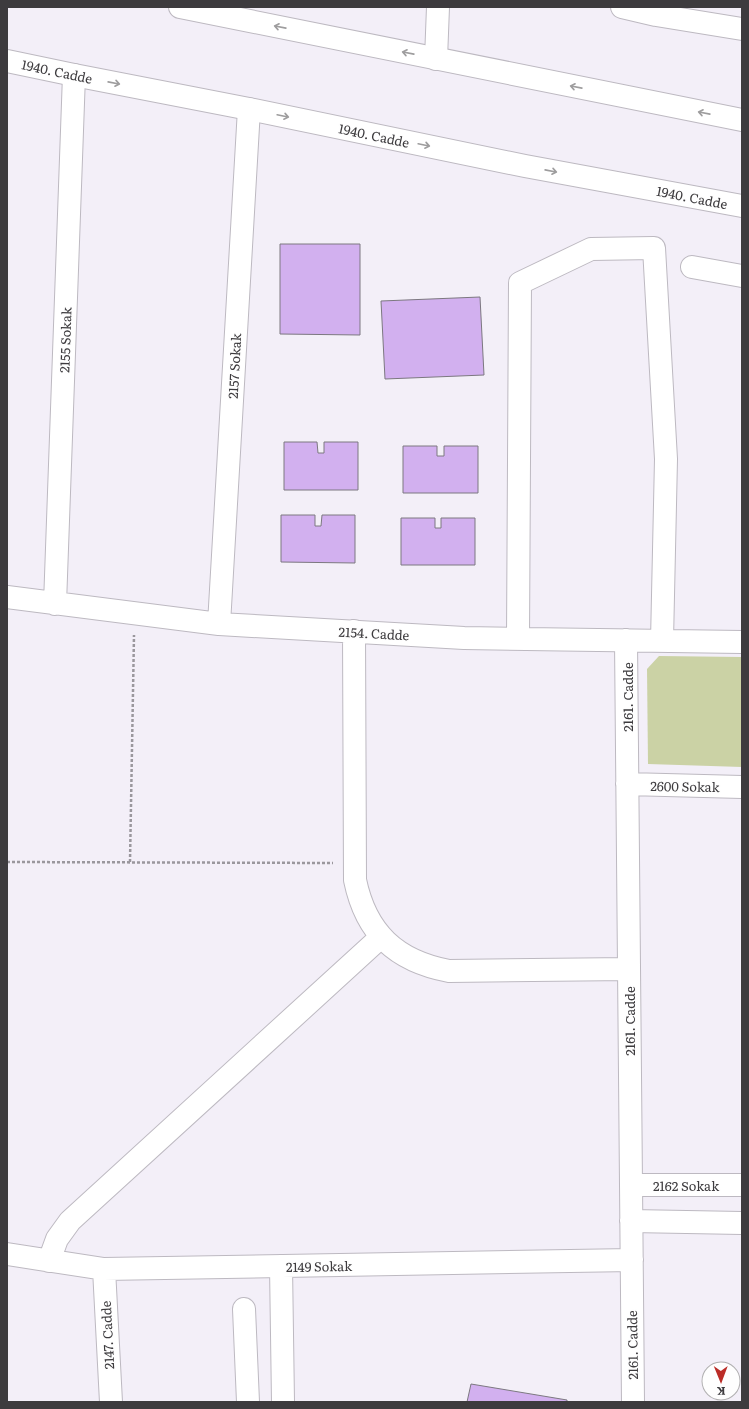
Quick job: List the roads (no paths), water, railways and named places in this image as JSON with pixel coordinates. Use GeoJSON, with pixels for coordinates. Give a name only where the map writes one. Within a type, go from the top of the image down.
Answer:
{"type":"FeatureCollection","features":[{"type":"Feature","properties":{"kind":"street"},"geometry":{"type":"LineString","coordinates":[[180,7],[742,120]]}},
{"type":"Feature","properties":{"kind":"street"},"geometry":{"type":"LineString","coordinates":[[436,59],[438,7]]}},
{"type":"Feature","properties":{"kind":"street"},"geometry":{"type":"LineString","coordinates":[[622,7],[656,15],[742,29]]}},
{"type":"Feature","properties":{"kind":"street","name":"1940. Cadde"},"geometry":{"type":"LineString","coordinates":[[7,61],[518,164],[742,206]]}},
{"type":"Feature","properties":{"kind":"street","name":"2155 Sokak"},"geometry":{"type":"LineString","coordinates":[[56,604],[74,75]]}},
{"type":"Feature","properties":{"kind":"street","name":"2157 Sokak"},"geometry":{"type":"LineString","coordinates":[[218,624],[248,109]]}},
{"type":"Feature","properties":{"kind":"street"},"geometry":{"type":"LineString","coordinates":[[518,638],[520,283],[591,249],[654,248],[666,459],[662,641]]}},
{"type":"Feature","properties":{"kind":"street"},"geometry":{"type":"LineString","coordinates":[[692,267],[742,276]]}},
{"type":"Feature","properties":{"kind":"street","name":"2154. Cadde"},"geometry":{"type":"LineString","coordinates":[[7,597],[218,624],[464,638],[742,642]]}},
{"type":"Feature","properties":{"kind":"street"},"geometry":{"type":"LineString","coordinates":[[354,631],[355,880],[358,896],[364,910],[382,937],[393,948],[419,963],[449,971],[629,969]]}},
{"type":"Feature","properties":{"kind":"street","name":"2161. Cadde"},"geometry":{"type":"LineString","coordinates":[[626,640],[633,1402]]}},
{"type":"Feature","properties":{"kind":"street","name":"2600 Sokak"},"geometry":{"type":"LineString","coordinates":[[627,784],[742,787]]}},
{"type":"Feature","properties":{"kind":"street"},"geometry":{"type":"LineString","coordinates":[[49,1261],[57,1239],[70,1221],[382,937]]}},
{"type":"Feature","properties":{"kind":"street","name":"2162 Sokak"},"geometry":{"type":"LineString","coordinates":[[631,1185],[742,1185]]}},
{"type":"Feature","properties":{"kind":"street"},"geometry":{"type":"LineString","coordinates":[[631,1221],[742,1223]]}},
{"type":"Feature","properties":{"kind":"street","name":"2149 Sokak"},"geometry":{"type":"LineString","coordinates":[[7,1254],[104,1269],[632,1260]]}},
{"type":"Feature","properties":{"kind":"street"},"geometry":{"type":"LineString","coordinates":[[281,1266],[283,1402]]}},
{"type":"Feature","properties":{"kind":"street","name":"2147. Cadde"},"geometry":{"type":"LineString","coordinates":[[104,1269],[110,1402]]}},
{"type":"Feature","properties":{"kind":"street"},"geometry":{"type":"LineString","coordinates":[[244,1309],[248,1402]]}}]}
